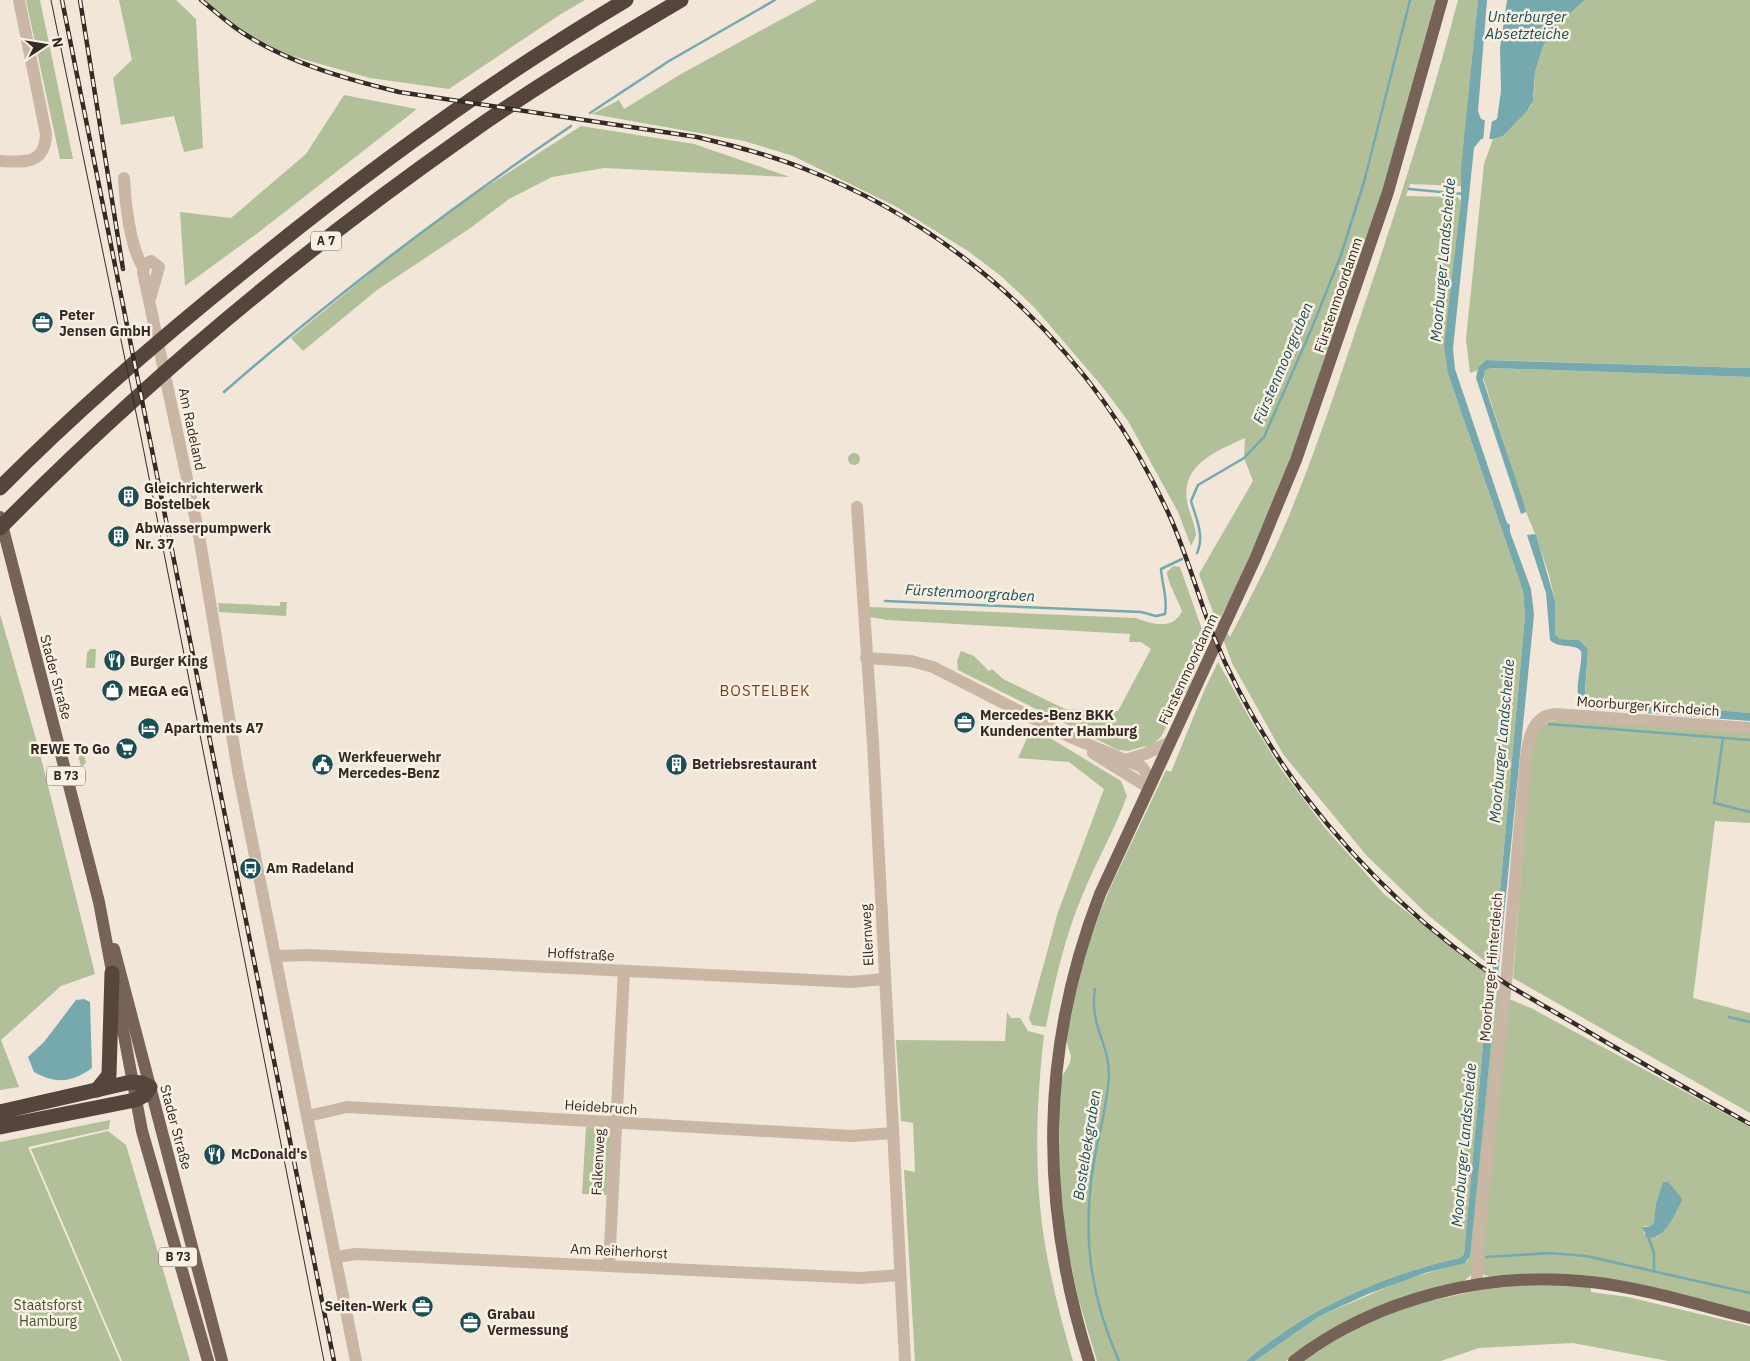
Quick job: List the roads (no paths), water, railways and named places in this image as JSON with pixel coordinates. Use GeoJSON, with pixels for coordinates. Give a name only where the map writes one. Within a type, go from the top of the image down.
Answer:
{"type":"FeatureCollection","features":[{"type":"Feature","properties":{"kind":"highway","name":"A 7"},"geometry":{"type":"LineString","coordinates":[[0,488],[106,388],[184,320],[339,194],[475,96],[626,0]]}},
{"type":"Feature","properties":{"kind":"highway","name":"A 7"},"geometry":{"type":"LineString","coordinates":[[0,528],[126,407],[231,317],[376,202],[516,102],[681,0]]}},
{"type":"Feature","properties":{"kind":"highway"},"geometry":{"type":"LineString","coordinates":[[97,1090],[107,1079],[110,1071],[112,973]]}},
{"type":"Feature","properties":{"kind":"highway"},"geometry":{"type":"LineString","coordinates":[[0,1112],[131,1082],[142,1083],[150,1087],[145,1095],[134,1100],[0,1127]]}},
{"type":"Feature","properties":{"kind":"main road","name":"Fürstenmoordamm"},"geometry":{"type":"LineString","coordinates":[[1090,1361],[1067,1278],[1056,1210],[1052,1144],[1057,1058],[1066,1002],[1084,936],[1100,894],[1280,502],[1343,327],[1401,150],[1442,0]]}},
{"type":"Feature","properties":{"kind":"main road","name":"Stader Straße"},"geometry":{"type":"LineString","coordinates":[[0,517],[99,902],[121,969],[222,1361]]}},
{"type":"Feature","properties":{"kind":"main road","name":"Stader Straße"},"geometry":{"type":"LineString","coordinates":[[99,902],[134,1100],[147,1152],[208,1361]]}},
{"type":"Feature","properties":{"kind":"main road"},"geometry":{"type":"LineString","coordinates":[[1294,1361],[1344,1329],[1418,1299],[1476,1285],[1536,1278],[1593,1282],[1750,1318]]}},
{"type":"Feature","properties":{"kind":"street"},"geometry":{"type":"LineString","coordinates":[[0,161],[23,162],[34,159],[43,152],[46,144],[46,134],[20,0]]}},
{"type":"Feature","properties":{"kind":"street","name":"Am Radeland"},"geometry":{"type":"LineString","coordinates":[[124,178],[132,234],[139,261],[143,267],[151,261],[159,267],[150,299],[199,534],[229,724],[356,1361]]}},
{"type":"Feature","properties":{"kind":"street","name":"Ellernweg"},"geometry":{"type":"LineString","coordinates":[[857,507],[905,1361]]}},
{"type":"Feature","properties":{"kind":"street"},"geometry":{"type":"LineString","coordinates":[[866,658],[911,662],[933,668],[1068,736],[1145,769],[1149,788]]}},
{"type":"Feature","properties":{"kind":"street","name":"Moorburger Kirchdeich"},"geometry":{"type":"LineString","coordinates":[[1544,716],[1560,714],[1750,728]]}},
{"type":"Feature","properties":{"kind":"street","name":"Moorburger Hinterdeich"},"geometry":{"type":"LineString","coordinates":[[1476,1285],[1477,1255],[1506,983],[1527,750],[1533,728],[1544,716]]}},
{"type":"Feature","properties":{"kind":"street"},"geometry":{"type":"LineString","coordinates":[[1068,736],[1149,788]]}},
{"type":"Feature","properties":{"kind":"street"},"geometry":{"type":"LineString","coordinates":[[1125,760],[1145,754],[1170,742]]}},
{"type":"Feature","properties":{"kind":"street","name":"Hoffstraße"},"geometry":{"type":"LineString","coordinates":[[276,956],[319,956],[850,982],[884,979]]}},
{"type":"Feature","properties":{"kind":"street","name":"Falkenweg"},"geometry":{"type":"LineString","coordinates":[[609,1266],[624,971]]}},
{"type":"Feature","properties":{"kind":"street","name":"Heidebruch"},"geometry":{"type":"LineString","coordinates":[[308,1116],[347,1107],[852,1136],[893,1133]]}},
{"type":"Feature","properties":{"kind":"street","name":"Am Reiherhorst"},"geometry":{"type":"LineString","coordinates":[[336,1257],[356,1254],[860,1278],[900,1275]]}},
{"type":"Feature","properties":{"kind":"water","name":"Unterburger Absetzteiche"},"geometry":{"type":"Polygon","coordinates":[[[1478,0],[1487,0],[1478,111],[1481,119],[1491,122],[1497,119],[1501,91],[1500,48],[1507,0],[1585,0],[1558,24],[1543,46],[1535,72],[1533,101],[1527,111],[1503,136],[1493,139],[1481,139],[1474,148],[1453,349],[1455,369],[1531,589],[1534,615],[1470,1256],[1465,1263],[1425,1273],[1368,1294],[1320,1316],[1255,1361],[1246,1361],[1294,1325],[1347,1296],[1403,1274],[1460,1258],[1464,1254],[1486,1012],[1493,968],[1525,616],[1523,591],[1448,374],[1444,345],[1461,201],[1461,169],[1478,0]]]}},
{"type":"Feature","properties":{"kind":"water"},"geometry":{"type":"Polygon","coordinates":[[[1486,360],[1750,368],[1750,377],[1492,368],[1485,370],[1483,380],[1526,512],[1521,514],[1476,378],[1478,368],[1486,360]]]}},
{"type":"Feature","properties":{"kind":"water"},"geometry":{"type":"Polygon","coordinates":[[[1527,535],[1536,535],[1555,601],[1555,634],[1560,639],[1579,640],[1588,649],[1585,691],[1587,699],[1750,713],[1750,721],[1590,709],[1583,705],[1579,700],[1578,692],[1581,651],[1550,640],[1546,593],[1527,535]]]}},
{"type":"Feature","properties":{"kind":"water"},"geometry":{"type":"Polygon","coordinates":[[[84,999],[90,1002],[92,1068],[77,1077],[63,1080],[49,1079],[34,1072],[28,1057],[44,1042],[76,1000],[84,999]]]}},
{"type":"Feature","properties":{"kind":"water"},"geometry":{"type":"Polygon","coordinates":[[[1663,1182],[1668,1182],[1682,1200],[1673,1219],[1664,1231],[1653,1238],[1647,1238],[1642,1227],[1649,1227],[1654,1223],[1656,1204],[1663,1182]]]}},
{"type":"Feature","properties":{"kind":"waterway"},"geometry":{"type":"LineString","coordinates":[[590,113],[669,61],[775,0]]}},
{"type":"Feature","properties":{"kind":"waterway","name":"Fürstenmoorgraben"},"geometry":{"type":"LineString","coordinates":[[1197,553],[1200,534],[1191,501],[1198,485],[1244,458],[1264,437],[1311,330],[1341,255],[1364,182],[1410,0]]}},
{"type":"Feature","properties":{"kind":"waterway"},"geometry":{"type":"LineString","coordinates":[[224,392],[308,321],[393,254],[571,126]]}},
{"type":"Feature","properties":{"kind":"waterway","name":"Moorburger Landscheide"},"geometry":{"type":"LineString","coordinates":[[1409,189],[1463,194]]}},
{"type":"Feature","properties":{"kind":"waterway","name":"Fürstenmoorgraben"},"geometry":{"type":"LineString","coordinates":[[885,601],[1141,612],[1156,616],[1165,614],[1166,608],[1161,569],[1182,559]]}},
{"type":"Feature","properties":{"kind":"waterway"},"geometry":{"type":"LineString","coordinates":[[1549,724],[1750,740]]}},
{"type":"Feature","properties":{"kind":"waterway"},"geometry":{"type":"LineString","coordinates":[[1723,738],[1714,803],[1750,812]]}},
{"type":"Feature","properties":{"kind":"waterway","name":"Bostelbekgraben"},"geometry":{"type":"LineString","coordinates":[[1095,989],[1095,1013],[1106,1053],[1109,1074],[1107,1096],[1090,1188],[1089,1238],[1091,1263],[1101,1312],[1119,1361]]}},
{"type":"Feature","properties":{"kind":"waterway"},"geometry":{"type":"LineString","coordinates":[[1729,1017],[1750,1022]]}},
{"type":"Feature","properties":{"kind":"waterway"},"geometry":{"type":"LineString","coordinates":[[1649,1239],[1654,1253],[1654,1271]]}},
{"type":"Feature","properties":{"kind":"waterway"},"geometry":{"type":"LineString","coordinates":[[1486,1257],[1550,1253],[1586,1256],[1750,1293]]}},
{"type":"Feature","properties":{"kind":"tram line"},"geometry":{"type":"LineString","coordinates":[[51,0],[141,437],[324,1361]]}},
{"type":"Feature","properties":{"kind":"railway"},"geometry":{"type":"LineString","coordinates":[[62,0],[334,1361]]}},
{"type":"Feature","properties":{"kind":"railway"},"geometry":{"type":"LineString","coordinates":[[80,0],[123,269]]}},
{"type":"Feature","properties":{"kind":"railway"},"geometry":{"type":"LineString","coordinates":[[201,0],[238,29],[261,44],[318,69],[359,82],[399,92],[697,137],[779,159],[865,196],[921,228],[974,266],[1022,308],[1067,355],[1107,406],[1142,461],[1171,519],[1221,654],[1253,717],[1291,777],[1349,849],[1398,899],[1451,945],[1479,966],[1519,992],[1750,1124]]}},
{"type":"Feature","properties":{"kind":"place","name":"Peter Jensen GmbH"},"geometry":{"type":"Point","coordinates":[43,323]}},
{"type":"Feature","properties":{"kind":"place","name":"Gleichrichterwerk Bostelbek"},"geometry":{"type":"Point","coordinates":[128,496]}},
{"type":"Feature","properties":{"kind":"place","name":"Abwasserpumpwerk Nr. 37"},"geometry":{"type":"Point","coordinates":[119,536]}},
{"type":"Feature","properties":{"kind":"place","name":"Burger King"},"geometry":{"type":"Point","coordinates":[114,661]}},
{"type":"Feature","properties":{"kind":"place","name":"MEGA eG"},"geometry":{"type":"Point","coordinates":[112,691]}},
{"type":"Feature","properties":{"kind":"place","name":"Mercedes-Benz BKK Kundencenter Hamburg"},"geometry":{"type":"Point","coordinates":[964,723]}},
{"type":"Feature","properties":{"kind":"place","name":"Apartments A7"},"geometry":{"type":"Point","coordinates":[148,728]}},
{"type":"Feature","properties":{"kind":"place","name":"REWE To Go"},"geometry":{"type":"Point","coordinates":[126,749]}},
{"type":"Feature","properties":{"kind":"place","name":"Betriebsrestaurant"},"geometry":{"type":"Point","coordinates":[676,764]}},
{"type":"Feature","properties":{"kind":"place","name":"Werkfeuerwehr Mercedes-Benz"},"geometry":{"type":"Point","coordinates":[322,765]}},
{"type":"Feature","properties":{"kind":"place","name":"Am Radeland"},"geometry":{"type":"Point","coordinates":[250,868]}},
{"type":"Feature","properties":{"kind":"place","name":"McDonald's"},"geometry":{"type":"Point","coordinates":[215,1154]}},
{"type":"Feature","properties":{"kind":"place","name":"Seiten-Werk"},"geometry":{"type":"Point","coordinates":[423,1306]}},
{"type":"Feature","properties":{"kind":"place","name":"Grabau Vermessung"},"geometry":{"type":"Point","coordinates":[471,1322]}},
{"type":"Feature","properties":{"kind":"district","name":"BOSTELBEK"},"geometry":{"type":"Point","coordinates":[765,691]}},
{"type":"Feature","properties":{"kind":"park label","name":"Staatsforst Hamburg"},"geometry":{"type":"Point","coordinates":[48,1314]}}]}
